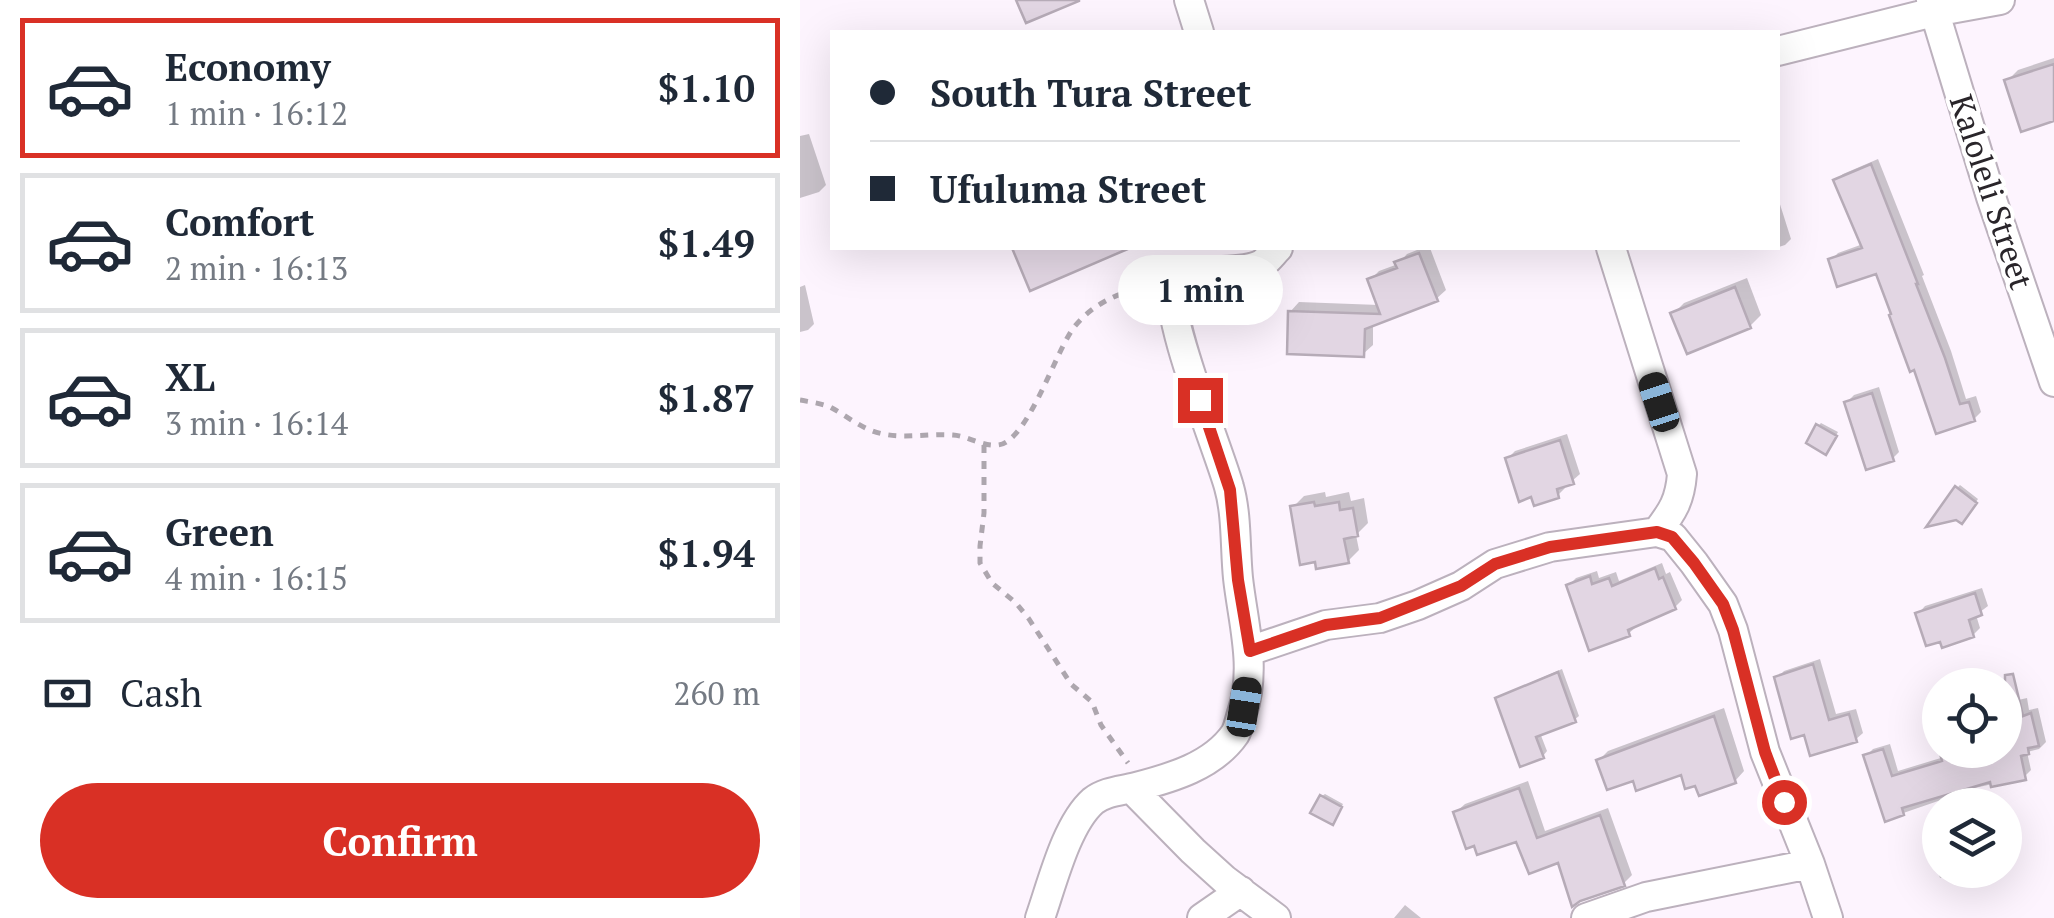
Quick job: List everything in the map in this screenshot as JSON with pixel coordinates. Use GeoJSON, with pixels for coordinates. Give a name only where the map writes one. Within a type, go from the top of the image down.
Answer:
{"type":"FeatureCollection","features":[{"type":"Feature","properties":{"kind":"street"},"geometry":{"type":"LineString","coordinates":[[1189,0],[1198,30]]}},
{"type":"Feature","properties":{"kind":"street"},"geometry":{"type":"LineString","coordinates":[[1780,51],[1932,6],[2000,0]]}},
{"type":"Feature","properties":{"kind":"street","name":"Kaloleli Street"},"geometry":{"type":"LineString","coordinates":[[1932,6],[2054,382]]}},
{"type":"Feature","properties":{"kind":"street"},"geometry":{"type":"LineString","coordinates":[[1040,918],[1077,820],[1093,802],[1107,793],[1175,776],[1210,759],[1236,733],[1244,707],[1250,651],[1238,580],[1230,490],[1180,342],[1170,296],[1178,280],[1198,273],[1262,264],[1276,250]]}},
{"type":"Feature","properties":{"kind":"street"},"geometry":{"type":"LineString","coordinates":[[1612,250],[1682,474],[1680,495],[1657,532]]}},
{"type":"Feature","properties":{"kind":"street"},"geometry":{"type":"LineString","coordinates":[[1250,651],[1326,625],[1380,618],[1461,586],[1495,564],[1550,547],[1657,532],[1672,537],[1723,604],[1765,752],[1828,918]]}},
{"type":"Feature","properties":{"kind":"street"},"geometry":{"type":"LineString","coordinates":[[1138,787],[1193,851],[1276,918]]}},
{"type":"Feature","properties":{"kind":"street"},"geometry":{"type":"LineString","coordinates":[[1586,918],[1646,896],[1810,864]]}},
{"type":"Feature","properties":{"kind":"street"},"geometry":{"type":"LineString","coordinates":[[1202,918],[1241,891]]}},
{"type":"Feature","properties":{"kind":"path"},"geometry":{"type":"LineString","coordinates":[[800,400],[825,405],[870,430],[896,436],[956,435],[984,444],[1003,444],[1011,439],[1042,391],[1075,326],[1107,299],[1139,288],[1172,288]]}},
{"type":"Feature","properties":{"kind":"path"},"geometry":{"type":"LineString","coordinates":[[984,444],[980,563],[992,583],[1029,619],[1071,684],[1092,702],[1138,787]]}},
{"type":"Feature","properties":{"kind":"building"},"geometry":{"type":"Polygon","coordinates":[[[1016,0],[1079,0],[1079,1],[1026,23],[1016,0]]]}},
{"type":"Feature","properties":{"kind":"building"},"geometry":{"type":"Polygon","coordinates":[[[2054,64],[2054,121],[2021,132],[2004,80],[2054,64]]]}},
{"type":"Feature","properties":{"kind":"building"},"geometry":{"type":"Polygon","coordinates":[[[1871,164],[1960,404],[1969,402],[1975,421],[1936,434],[1876,274],[1837,287],[1828,259],[1862,248],[1833,180],[1871,164]]]}},
{"type":"Feature","properties":{"kind":"building"},"geometry":{"type":"Polygon","coordinates":[[[1013,250],[1125,250],[1030,291],[1013,250]]]}},
{"type":"Feature","properties":{"kind":"building"},"geometry":{"type":"Polygon","coordinates":[[[1419,253],[1438,301],[1365,329],[1364,357],[1287,354],[1288,311],[1380,314],[1367,279],[1397,268],[1394,262],[1419,253]]]}},
{"type":"Feature","properties":{"kind":"building"},"geometry":{"type":"Polygon","coordinates":[[[1735,287],[1751,328],[1687,354],[1670,313],[1735,287]]]}},
{"type":"Feature","properties":{"kind":"building"},"geometry":{"type":"Polygon","coordinates":[[[1872,393],[1894,461],[1866,470],[1844,402],[1872,393]]]}},
{"type":"Feature","properties":{"kind":"building"},"geometry":{"type":"Polygon","coordinates":[[[1816,424],[1837,436],[1826,455],[1806,443],[1816,424]]]}},
{"type":"Feature","properties":{"kind":"building"},"geometry":{"type":"Polygon","coordinates":[[[1560,440],[1574,484],[1557,489],[1559,498],[1534,506],[1531,497],[1519,502],[1505,458],[1560,440]]]}},
{"type":"Feature","properties":{"kind":"building"},"geometry":{"type":"Polygon","coordinates":[[[1955,486],[1977,503],[1962,524],[1956,520],[1926,527],[1955,486]]]}},
{"type":"Feature","properties":{"kind":"building"},"geometry":{"type":"Polygon","coordinates":[[[1314,502],[1315,506],[1339,502],[1340,510],[1353,508],[1358,536],[1344,539],[1349,563],[1316,569],[1315,562],[1300,565],[1290,506],[1314,502]]]}},
{"type":"Feature","properties":{"kind":"building"},"geometry":{"type":"Polygon","coordinates":[[[1655,568],[1659,579],[1663,577],[1676,609],[1628,630],[1630,636],[1589,651],[1566,585],[1590,576],[1592,584],[1609,578],[1612,586],[1655,568]]]}},
{"type":"Feature","properties":{"kind":"building"},"geometry":{"type":"Polygon","coordinates":[[[1975,593],[1982,615],[1969,620],[1974,637],[1942,648],[1940,642],[1926,646],[1915,613],[1975,593]]]}},
{"type":"Feature","properties":{"kind":"building"},"geometry":{"type":"Polygon","coordinates":[[[1813,664],[1829,720],[1849,714],[1857,742],[1810,756],[1804,735],[1791,739],[1774,677],[1813,664]]]}},
{"type":"Feature","properties":{"kind":"building"},"geometry":{"type":"Polygon","coordinates":[[[1558,672],[1576,722],[1536,737],[1544,758],[1520,767],[1495,698],[1558,672]]]}},
{"type":"Feature","properties":{"kind":"building"},"geometry":{"type":"Polygon","coordinates":[[[2022,712],[2023,716],[2031,713],[2039,746],[2028,748],[2029,754],[2022,756],[2022,712]]]}},
{"type":"Feature","properties":{"kind":"building"},"geometry":{"type":"Polygon","coordinates":[[[1714,716],[1736,783],[1699,796],[1695,786],[1685,789],[1681,775],[1636,791],[1633,781],[1607,790],[1596,760],[1714,716]]]}},
{"type":"Feature","properties":{"kind":"building"},"geometry":{"type":"Polygon","coordinates":[[[1883,749],[1892,776],[1922,767],[2022,768],[2022,761],[2026,780],[1991,787],[1990,782],[1970,788],[1922,788],[1922,802],[1902,808],[1904,815],[1885,822],[1863,755],[1883,749]]]}},
{"type":"Feature","properties":{"kind":"building"},"geometry":{"type":"Polygon","coordinates":[[[1519,788],[1537,838],[1600,815],[1625,886],[1572,907],[1558,863],[1529,874],[1516,842],[1477,855],[1474,846],[1466,849],[1453,812],[1519,788]]]}},
{"type":"Feature","properties":{"kind":"building"},"geometry":{"type":"Polygon","coordinates":[[[1320,795],[1342,807],[1333,825],[1310,813],[1320,795]]]}},
{"type":"Feature","properties":{"kind":"route"},"geometry":{"type":"LineString","coordinates":[[1200,400],[1230,490],[1238,580],[1250,651],[1326,625],[1380,618],[1461,586],[1495,564],[1550,547],[1657,532],[1672,537],[1723,604],[1765,752],[1784,802]]}}]}
